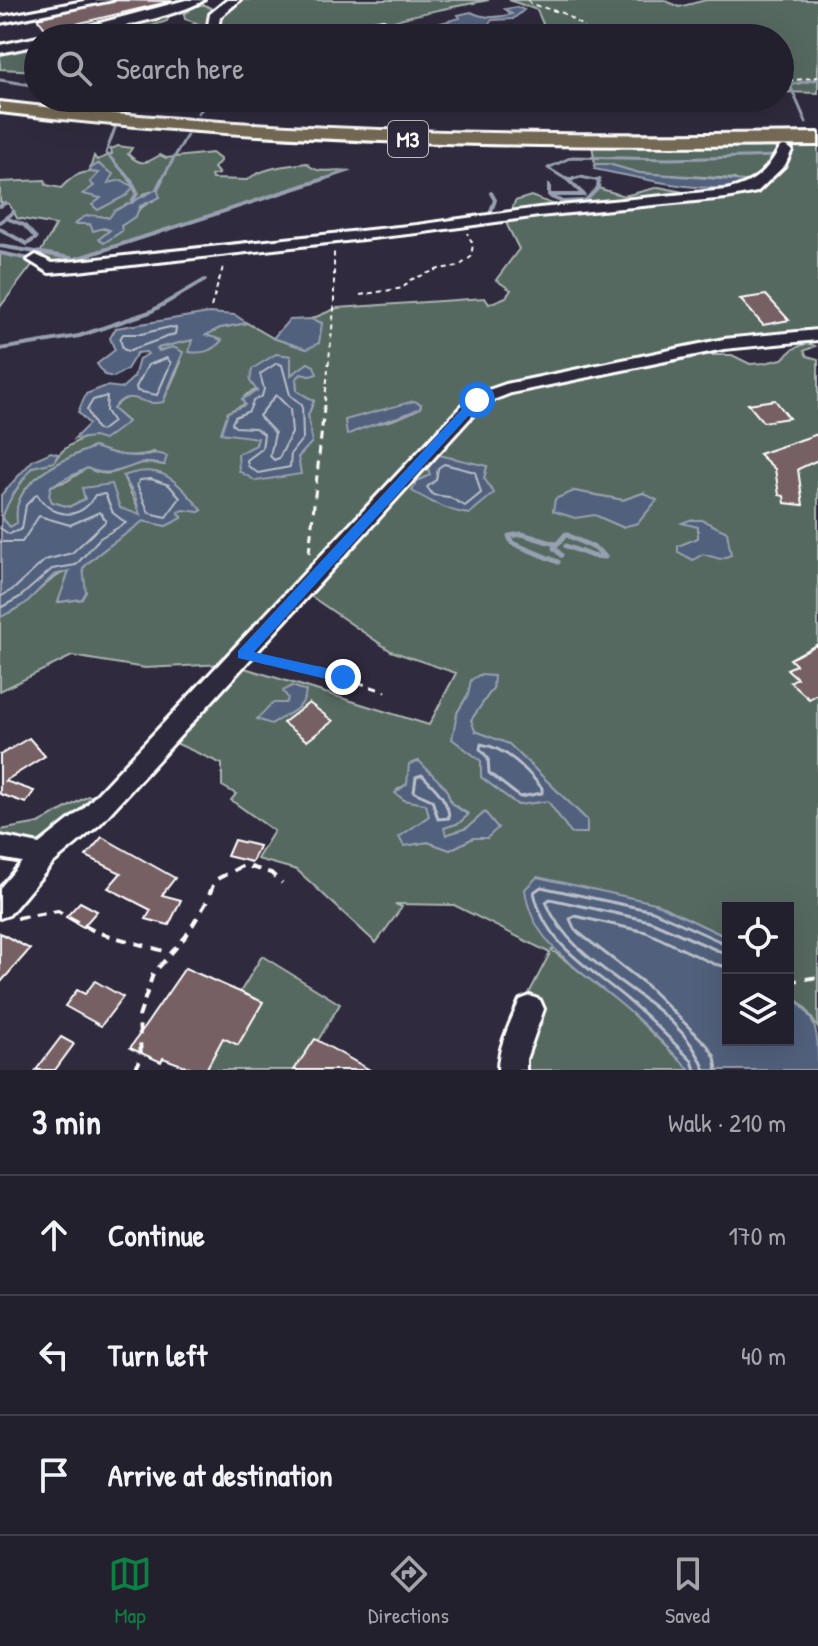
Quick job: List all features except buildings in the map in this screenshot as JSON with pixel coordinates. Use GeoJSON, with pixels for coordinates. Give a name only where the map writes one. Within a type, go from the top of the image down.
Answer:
{"type":"FeatureCollection","features":[{"type":"Feature","properties":{"kind":"highway","name":"M3"},"geometry":{"type":"LineString","coordinates":[[0,98],[24,101]]}},
{"type":"Feature","properties":{"kind":"highway","name":"M3"},"geometry":{"type":"LineString","coordinates":[[0,107],[24,110]]}},
{"type":"Feature","properties":{"kind":"highway","name":"M3"},"geometry":{"type":"LineString","coordinates":[[42,112],[159,126],[340,137],[571,142],[818,139]]}},
{"type":"Feature","properties":{"kind":"highway","name":"M3"},"geometry":{"type":"LineString","coordinates":[[120,112],[386,130],[591,133],[818,131]]}},
{"type":"Feature","properties":{"kind":"street"},"geometry":{"type":"LineString","coordinates":[[0,20],[107,0]]}},
{"type":"Feature","properties":{"kind":"street"},"geometry":{"type":"LineString","coordinates":[[99,24],[198,0]]}},
{"type":"Feature","properties":{"kind":"street"},"geometry":{"type":"LineString","coordinates":[[214,24],[214,16],[234,0]]}},
{"type":"Feature","properties":{"kind":"street"},"geometry":{"type":"LineString","coordinates":[[0,49],[24,44]]}},
{"type":"Feature","properties":{"kind":"street"},"geometry":{"type":"LineString","coordinates":[[36,260],[49,268],[334,238],[539,212],[666,202],[752,189],[780,162],[785,150]]}},
{"type":"Feature","properties":{"kind":"street"},"geometry":{"type":"LineString","coordinates":[[5,912],[43,856],[101,807],[467,407],[489,394],[724,344],[818,335]]}},
{"type":"Feature","properties":{"kind":"street"},"geometry":{"type":"LineString","coordinates":[[0,847],[43,856]]}},
{"type":"Feature","properties":{"kind":"street"},"geometry":{"type":"LineString","coordinates":[[512,1070],[512,1059],[530,1009]]}},
{"type":"Feature","properties":{"kind":"path"},"geometry":{"type":"LineString","coordinates":[[528,0],[531,4],[563,13],[580,24]]}},
{"type":"Feature","properties":{"kind":"path"},"geometry":{"type":"LineString","coordinates":[[794,80],[818,77]]}},
{"type":"Feature","properties":{"kind":"path"},"geometry":{"type":"LineString","coordinates":[[360,295],[403,288],[410,280],[439,269],[459,266],[471,257],[473,244],[466,232],[468,222]]}},
{"type":"Feature","properties":{"kind":"path"},"geometry":{"type":"LineString","coordinates":[[306,585],[334,309],[334,238]]}},
{"type":"Feature","properties":{"kind":"path"},"geometry":{"type":"LineString","coordinates":[[211,307],[229,249]]}},
{"type":"Feature","properties":{"kind":"path"},"geometry":{"type":"LineString","coordinates":[[243,654],[343,677],[386,692]]}},
{"type":"Feature","properties":{"kind":"path"},"geometry":{"type":"LineString","coordinates":[[135,1070],[141,1058],[139,1017],[153,974],[206,903],[215,880],[244,865],[271,873],[282,883]]}},
{"type":"Feature","properties":{"kind":"path"},"geometry":{"type":"LineString","coordinates":[[5,912],[21,920],[58,911],[96,932],[171,953]]}},
{"type":"Feature","properties":{"kind":"path"},"geometry":{"type":"LineString","coordinates":[[794,981],[818,977]]}},
{"type":"Feature","properties":{"kind":"green space"},"geometry":{"type":"Polygon","coordinates":[[[235,0],[489,0],[390,23],[214,24],[218,16],[235,0]]]}},
{"type":"Feature","properties":{"kind":"green space"},"geometry":{"type":"Polygon","coordinates":[[[509,0],[664,0],[679,7],[706,0],[818,0],[818,93],[794,92],[794,24],[543,24],[537,10],[509,0]]]}},
{"type":"Feature","properties":{"kind":"green space"},"geometry":{"type":"Polygon","coordinates":[[[187,4],[205,5],[218,12],[210,24],[194,24],[197,23],[185,19],[184,14],[189,11],[184,8],[187,4]]]}},
{"type":"Feature","properties":{"kind":"green space"},"geometry":{"type":"Polygon","coordinates":[[[159,12],[169,16],[167,21],[158,24],[106,24],[159,12]]]}},
{"type":"Feature","properties":{"kind":"green space"},"geometry":{"type":"Polygon","coordinates":[[[24,43],[24,70],[0,69],[0,48],[24,43]]]}},
{"type":"Feature","properties":{"kind":"green space"},"geometry":{"type":"Polygon","coordinates":[[[592,145],[818,146],[818,334],[607,365],[478,391],[464,402],[343,537],[468,413],[494,397],[707,355],[732,355],[750,364],[764,363],[782,359],[793,349],[807,343],[815,346],[804,351],[807,356],[818,359],[818,1028],[794,998],[794,902],[722,902],[722,935],[655,903],[552,950],[624,1006],[690,1070],[521,1070],[511,1028],[550,953],[454,905],[395,904],[402,907],[376,943],[297,870],[257,859],[274,831],[231,800],[236,794],[222,786],[222,764],[171,741],[238,666],[429,725],[456,673],[391,651],[306,593],[225,664],[145,668],[72,656],[0,691],[0,616],[19,607],[51,580],[70,570],[59,602],[82,599],[83,568],[105,548],[143,521],[166,526],[182,517],[178,512],[184,509],[202,510],[185,492],[123,476],[141,515],[133,515],[83,488],[85,499],[69,507],[52,502],[48,496],[51,486],[67,481],[87,468],[110,473],[137,464],[164,465],[154,452],[124,455],[94,447],[50,468],[30,484],[18,504],[17,523],[10,527],[2,518],[8,502],[32,467],[54,462],[75,442],[127,421],[113,409],[118,403],[129,397],[163,402],[181,362],[156,348],[192,340],[221,341],[205,335],[220,328],[247,323],[273,338],[307,349],[322,323],[311,319],[337,308],[485,298],[489,304],[506,297],[511,290],[496,280],[519,249],[507,225],[515,201],[531,196],[560,207],[589,202],[587,199],[598,188],[624,196],[659,187],[683,192],[720,193],[743,185],[735,179],[639,173],[608,164],[595,164],[592,145]],[[298,371],[242,399],[245,404],[228,412],[222,433],[253,436],[258,438],[256,445],[298,457],[312,442],[308,415],[314,401],[297,391],[296,379],[301,374],[310,376],[298,371]],[[421,404],[345,421],[366,424],[384,422],[410,413],[420,408],[421,404]],[[465,462],[417,481],[431,502],[448,503],[484,478],[487,466],[465,462]],[[574,491],[595,515],[622,527],[643,493],[623,500],[574,491]],[[493,688],[468,694],[457,713],[481,761],[481,777],[518,805],[548,801],[571,833],[587,820],[509,744],[475,732],[471,720],[493,688]],[[407,784],[397,790],[404,800],[426,804],[429,816],[400,837],[404,846],[428,842],[450,850],[473,838],[487,838],[485,812],[467,828],[446,835],[443,828],[459,823],[468,814],[451,803],[446,788],[407,784]]]}},
{"type":"Feature","properties":{"kind":"green space"},"geometry":{"type":"Polygon","coordinates":[[[118,146],[132,148],[128,154],[143,162],[160,155],[166,158],[212,153],[221,160],[214,168],[219,174],[211,176],[212,179],[247,180],[268,170],[307,163],[315,169],[349,171],[82,258],[59,264],[36,260],[56,225],[17,218],[9,204],[0,202],[0,182],[45,180],[46,185],[61,188],[78,174],[99,173],[92,190],[84,193],[112,201],[127,195],[107,183],[105,170],[99,164],[90,169],[94,156],[97,160],[112,154],[111,149],[118,146]],[[157,190],[143,194],[141,199],[124,206],[109,218],[99,216],[85,224],[115,229],[153,201],[157,190]]]}},
{"type":"Feature","properties":{"kind":"green space"},"geometry":{"type":"Polygon","coordinates":[[[0,253],[36,260],[0,307],[0,253]]]}},
{"type":"Feature","properties":{"kind":"green space"},"geometry":{"type":"Polygon","coordinates":[[[88,796],[102,796],[28,858],[0,838],[0,830],[39,823],[88,796]]]}},
{"type":"Feature","properties":{"kind":"green space"},"geometry":{"type":"Polygon","coordinates":[[[262,956],[340,1004],[300,1070],[193,1070],[262,956]]]}},
{"type":"Feature","properties":{"kind":"water"},"geometry":{"type":"Polygon","coordinates":[[[517,7],[524,10],[513,19],[492,20],[489,24],[436,24],[471,12],[486,17],[512,14],[505,9],[517,7]]]}},
{"type":"Feature","properties":{"kind":"water"},"geometry":{"type":"Polygon","coordinates":[[[98,164],[113,174],[108,183],[122,180],[133,187],[127,195],[98,210],[92,205],[101,198],[83,194],[94,186],[90,182],[99,173],[90,169],[98,164]]]}},
{"type":"Feature","properties":{"kind":"water"},"geometry":{"type":"Polygon","coordinates":[[[595,164],[608,164],[639,173],[745,181],[744,185],[727,188],[689,186],[594,169],[595,164]]]}},
{"type":"Feature","properties":{"kind":"water"},"geometry":{"type":"Polygon","coordinates":[[[157,189],[160,197],[140,206],[136,216],[121,226],[122,231],[104,243],[99,239],[110,230],[93,231],[90,224],[75,224],[87,216],[109,218],[114,211],[157,189]]]}},
{"type":"Feature","properties":{"kind":"water"},"geometry":{"type":"Polygon","coordinates":[[[209,313],[235,315],[247,323],[220,328],[206,335],[222,340],[207,351],[189,352],[192,340],[157,348],[159,351],[173,347],[183,352],[163,402],[125,399],[113,409],[128,422],[104,440],[94,437],[74,439],[89,424],[78,412],[86,394],[106,386],[122,388],[134,377],[139,359],[148,354],[137,353],[127,369],[114,377],[105,375],[97,364],[115,350],[110,338],[116,328],[209,313]]]}},
{"type":"Feature","properties":{"kind":"water"},"geometry":{"type":"Polygon","coordinates":[[[311,319],[322,323],[319,343],[307,349],[273,338],[289,320],[311,319]]]}},
{"type":"Feature","properties":{"kind":"water"},"geometry":{"type":"Polygon","coordinates":[[[276,354],[291,356],[291,375],[308,363],[314,366],[317,374],[301,374],[296,379],[297,391],[314,401],[308,415],[312,442],[298,457],[301,474],[256,481],[239,471],[238,454],[256,445],[258,438],[221,433],[228,412],[245,405],[242,399],[257,391],[250,381],[252,369],[276,354]]]}},
{"type":"Feature","properties":{"kind":"water"},"geometry":{"type":"Polygon","coordinates":[[[414,401],[421,404],[420,408],[347,435],[345,420],[414,401]]]}},
{"type":"Feature","properties":{"kind":"water"},"geometry":{"type":"Polygon","coordinates":[[[94,447],[124,455],[167,456],[164,465],[141,463],[106,473],[87,468],[51,486],[49,495],[52,502],[69,507],[85,499],[82,488],[112,484],[120,508],[140,515],[135,496],[123,476],[149,471],[177,483],[202,510],[178,512],[182,518],[166,526],[143,521],[105,549],[83,568],[86,592],[82,599],[58,602],[69,571],[54,575],[26,603],[1,617],[1,495],[33,460],[51,452],[58,454],[54,462],[32,467],[19,485],[2,518],[10,527],[17,523],[18,504],[30,484],[50,468],[94,447]]]}},
{"type":"Feature","properties":{"kind":"water"},"geometry":{"type":"Polygon","coordinates":[[[439,455],[487,466],[484,478],[494,493],[469,514],[432,502],[412,491],[417,481],[430,475],[428,468],[439,455]]]}},
{"type":"Feature","properties":{"kind":"water"},"geometry":{"type":"Polygon","coordinates":[[[574,491],[623,500],[643,493],[657,500],[638,523],[622,527],[595,515],[575,518],[553,511],[555,499],[574,491]]]}},
{"type":"Feature","properties":{"kind":"water"},"geometry":{"type":"Polygon","coordinates":[[[702,520],[727,532],[731,555],[720,559],[703,554],[693,560],[678,552],[678,546],[698,538],[698,527],[682,523],[702,520]]]}},
{"type":"Feature","properties":{"kind":"water"},"geometry":{"type":"Polygon","coordinates":[[[479,675],[494,676],[493,688],[471,720],[475,731],[509,744],[587,820],[587,833],[571,833],[548,801],[518,805],[481,777],[481,761],[452,739],[457,713],[468,695],[471,680],[479,675]]]}},
{"type":"Feature","properties":{"kind":"water"},"geometry":{"type":"Polygon","coordinates":[[[292,686],[306,691],[298,708],[271,724],[257,719],[272,703],[286,703],[288,698],[283,691],[292,686]]]}},
{"type":"Feature","properties":{"kind":"water"},"geometry":{"type":"Polygon","coordinates":[[[419,761],[446,788],[451,803],[468,815],[459,823],[444,828],[446,835],[467,828],[485,812],[498,828],[487,838],[473,838],[450,850],[428,842],[404,846],[399,837],[429,816],[426,804],[404,800],[395,793],[407,784],[409,764],[419,761]]]}},
{"type":"Feature","properties":{"kind":"water"},"geometry":{"type":"Polygon","coordinates":[[[537,877],[655,903],[722,935],[722,1046],[794,1046],[794,999],[814,1026],[818,1070],[690,1070],[640,1020],[548,941],[529,909],[525,889],[537,877]]]}},
{"type":"Feature","properties":{"kind":"waterway"},"geometry":{"type":"LineString","coordinates":[[794,84],[818,79]]}},
{"type":"Feature","properties":{"kind":"waterway"},"geometry":{"type":"LineString","coordinates":[[0,80],[24,84]]}},
{"type":"Feature","properties":{"kind":"waterway"},"geometry":{"type":"LineString","coordinates":[[794,94],[806,122]]}},
{"type":"Feature","properties":{"kind":"waterway"},"geometry":{"type":"LineString","coordinates":[[115,128],[106,153],[132,181]]}},
{"type":"Feature","properties":{"kind":"waterway"},"geometry":{"type":"LineString","coordinates":[[161,181],[187,135]]}},
{"type":"Feature","properties":{"kind":"waterway"},"geometry":{"type":"LineString","coordinates":[[569,181],[548,168],[572,157],[669,159],[778,156]]}},
{"type":"Feature","properties":{"kind":"waterway"},"geometry":{"type":"LineString","coordinates":[[318,181],[349,171]]}},
{"type":"Feature","properties":{"kind":"waterway"},"geometry":{"type":"LineString","coordinates":[[569,180],[581,177],[599,181]]}},
{"type":"Feature","properties":{"kind":"waterway"},"geometry":{"type":"LineString","coordinates":[[130,179],[137,193],[132,202]]}},
{"type":"Feature","properties":{"kind":"waterway"},"geometry":{"type":"LineString","coordinates":[[60,264],[324,179]]}},
{"type":"Feature","properties":{"kind":"waterway"},"geometry":{"type":"LineString","coordinates":[[549,185],[549,195],[584,195],[567,179]]}},
{"type":"Feature","properties":{"kind":"waterway"},"geometry":{"type":"LineString","coordinates":[[157,189],[161,181]]}},
{"type":"Feature","properties":{"kind":"waterway"},"geometry":{"type":"LineString","coordinates":[[551,197],[563,202],[585,201],[598,188],[599,181]]}},
{"type":"Feature","properties":{"kind":"waterway"},"geometry":{"type":"LineString","coordinates":[[488,219],[495,200],[491,193]]}},
{"type":"Feature","properties":{"kind":"waterway"},"geometry":{"type":"LineString","coordinates":[[0,206],[5,203]]}},
{"type":"Feature","properties":{"kind":"waterway"},"geometry":{"type":"LineString","coordinates":[[0,222],[14,212]]}},
{"type":"Feature","properties":{"kind":"waterway"},"geometry":{"type":"LineString","coordinates":[[0,229],[27,244],[36,238],[24,225],[6,218]]}},
{"type":"Feature","properties":{"kind":"waterway"},"geometry":{"type":"LineString","coordinates":[[0,246],[71,258]]}},
{"type":"Feature","properties":{"kind":"waterway"},"geometry":{"type":"LineString","coordinates":[[0,253],[34,260]]}},
{"type":"Feature","properties":{"kind":"waterway"},"geometry":{"type":"LineString","coordinates":[[0,349],[79,336],[150,312],[205,280]]}},
{"type":"Feature","properties":{"kind":"waterway"},"geometry":{"type":"LineString","coordinates":[[555,544],[522,534],[509,536],[512,543],[558,562]]}},
{"type":"Feature","properties":{"kind":"waterway"},"geometry":{"type":"LineString","coordinates":[[561,555],[554,548],[566,534],[605,557],[592,556],[566,546]]}},
{"type":"Feature","properties":{"kind":"route"},"geometry":{"type":"LineString","coordinates":[[343,677],[243,654],[467,407],[477,400]]}}]}
